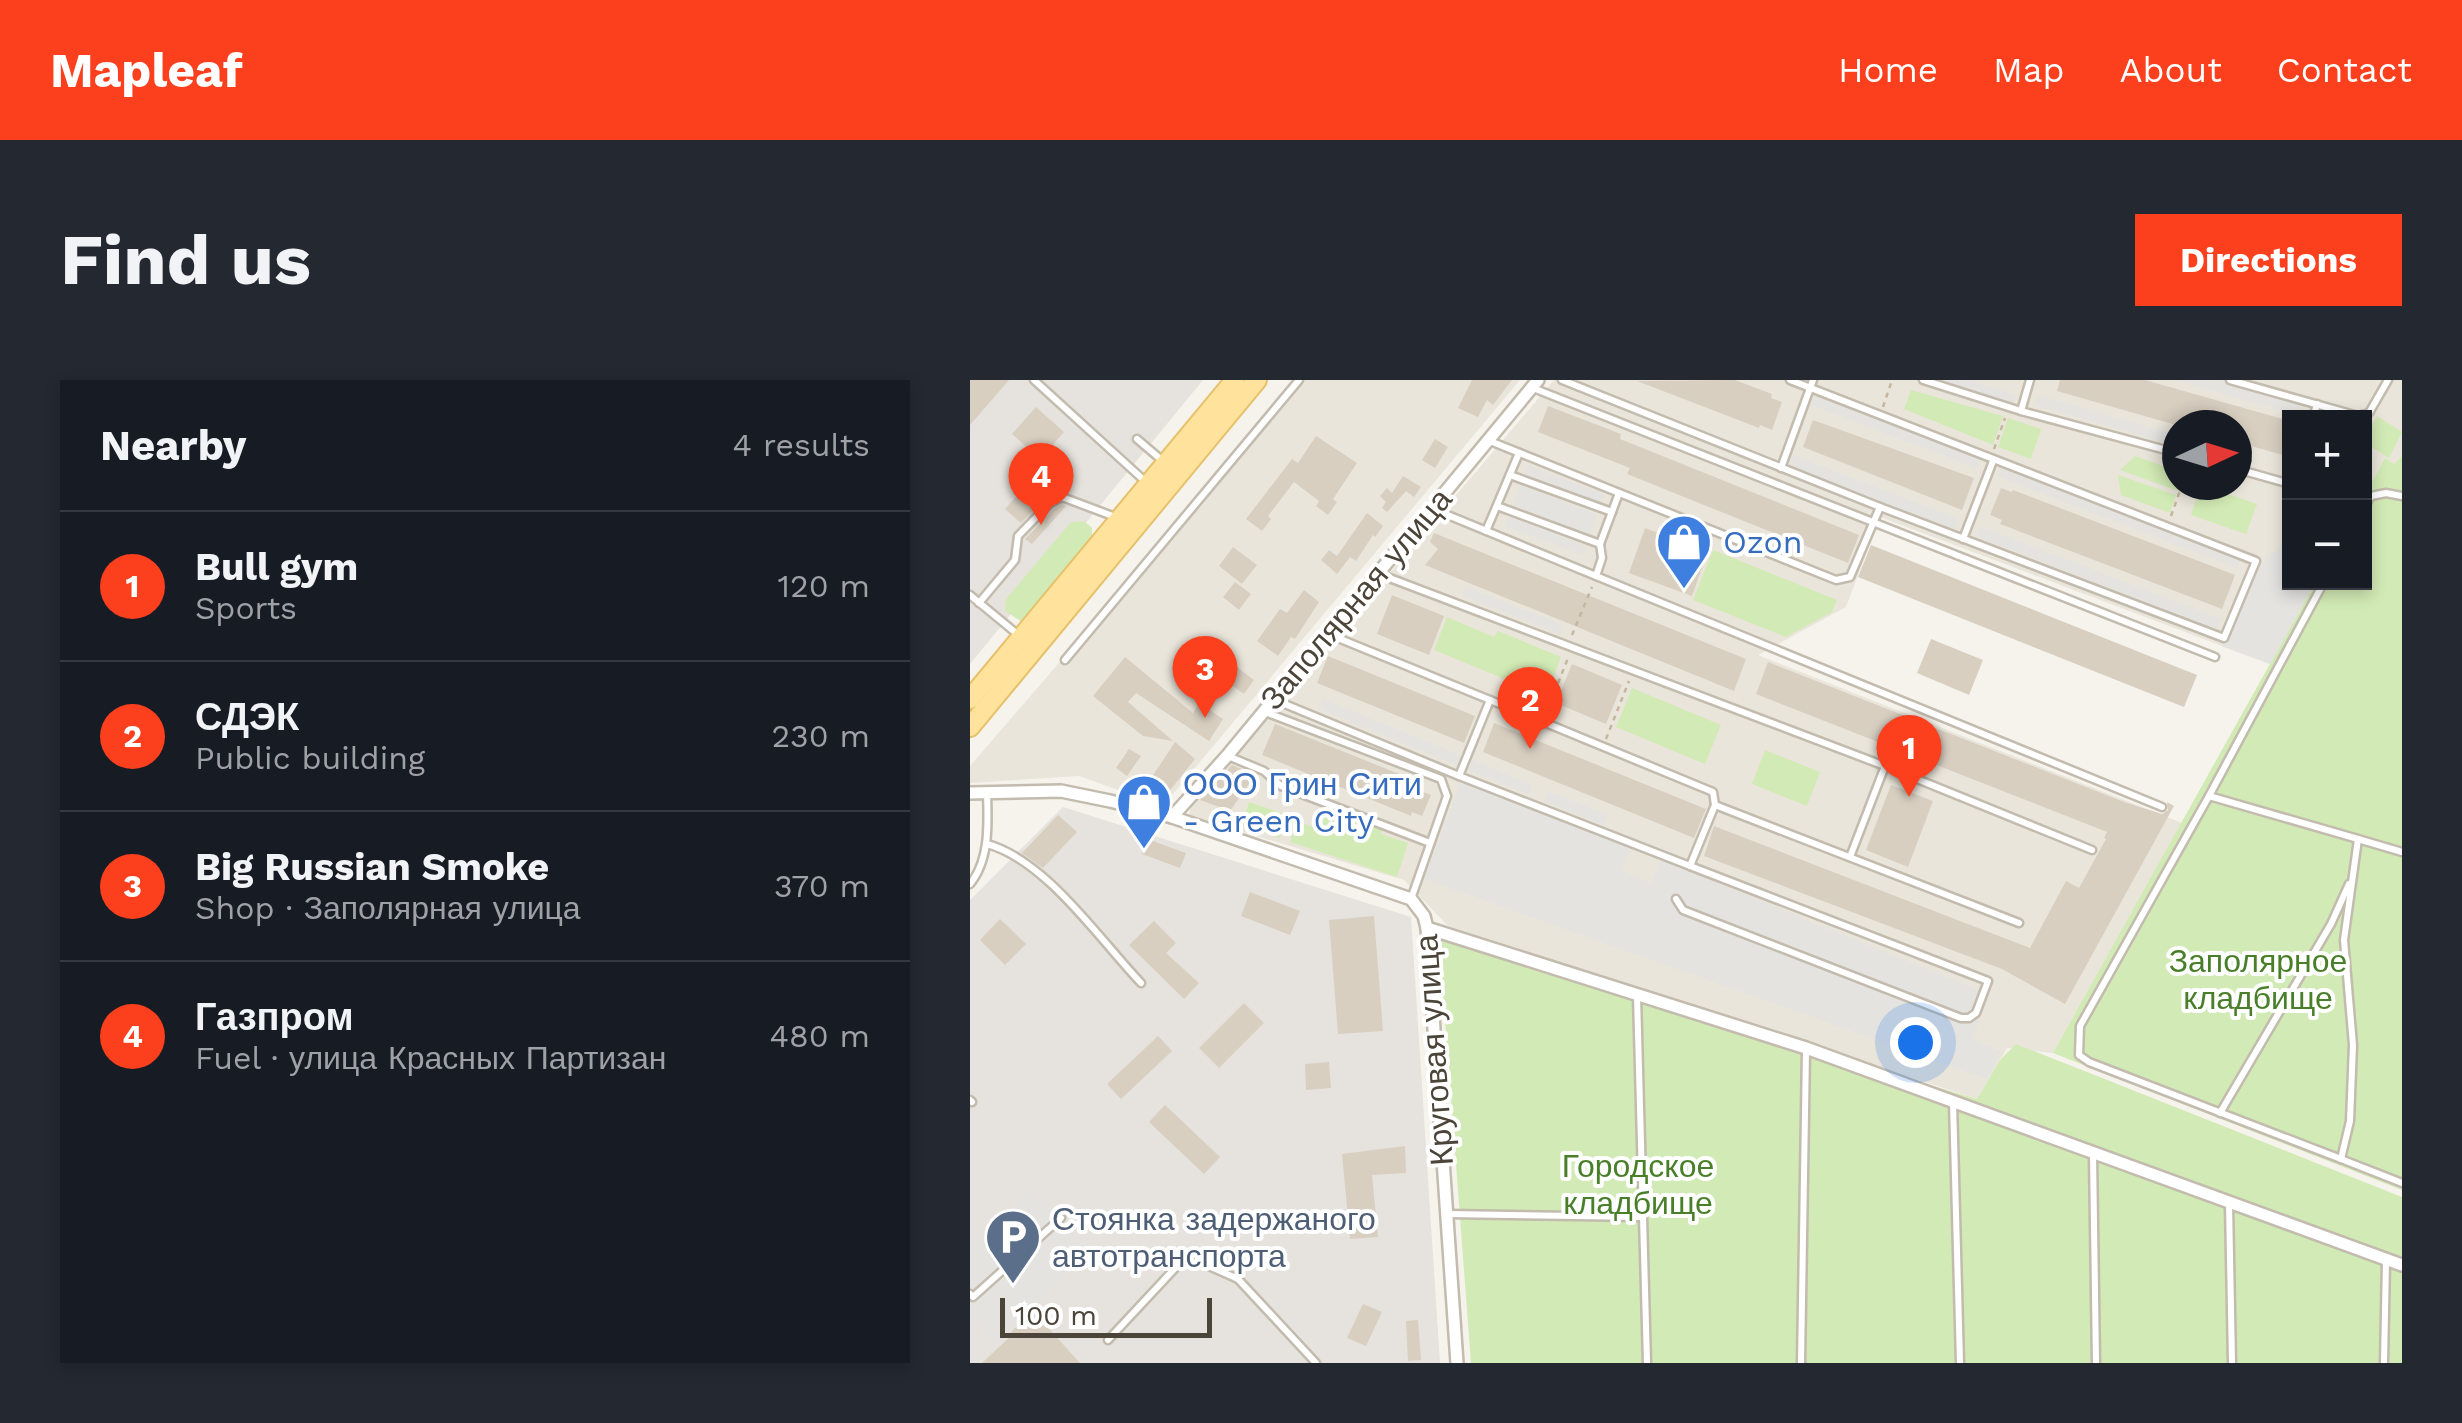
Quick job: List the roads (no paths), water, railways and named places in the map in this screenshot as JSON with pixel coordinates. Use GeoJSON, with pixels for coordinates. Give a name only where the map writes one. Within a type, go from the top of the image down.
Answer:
{"type":"FeatureCollection","features":[{"type":"Feature","properties":{"kind":"main road"},"geometry":{"type":"LineString","coordinates":[[970,727],[1119,518],[1235,380]]}},
{"type":"Feature","properties":{"kind":"main road"},"geometry":{"type":"LineString","coordinates":[[970,698],[1027,642],[1257,380]]}},
{"type":"Feature","properties":{"kind":"street","name":"Заполярная улица"},"geometry":{"type":"LineString","coordinates":[[1172,817],[1535,384]]}},
{"type":"Feature","properties":{"kind":"street","name":"Круговая улица"},"geometry":{"type":"LineString","coordinates":[[970,793],[1061,791],[1172,817],[1411,899],[1424,916],[1427,928],[1457,1363]]}},
{"type":"Feature","properties":{"kind":"street"},"geometry":{"type":"LineString","coordinates":[[1427,928],[1806,1048],[2402,1265]]}},
{"type":"Feature","properties":{"kind":"lane"},"geometry":{"type":"LineString","coordinates":[[1034,380],[1148,484]]}},
{"type":"Feature","properties":{"kind":"lane"},"geometry":{"type":"LineString","coordinates":[[1065,660],[1299,380]]}},
{"type":"Feature","properties":{"kind":"lane"},"geometry":{"type":"LineString","coordinates":[[1562,380],[2224,638],[2256,561],[1880,416],[1812,384],[1790,380]]}},
{"type":"Feature","properties":{"kind":"lane"},"geometry":{"type":"LineString","coordinates":[[1923,380],[2162,449]]}},
{"type":"Feature","properties":{"kind":"lane"},"geometry":{"type":"LineString","coordinates":[[2020,411],[2030,380]]}},
{"type":"Feature","properties":{"kind":"lane"},"geometry":{"type":"LineString","coordinates":[[2230,380],[2364,416],[2388,380]]}},
{"type":"Feature","properties":{"kind":"lane"},"geometry":{"type":"LineString","coordinates":[[1535,384],[2215,657]]}},
{"type":"Feature","properties":{"kind":"lane"},"geometry":{"type":"LineString","coordinates":[[1781,468],[1812,384]]}},
{"type":"Feature","properties":{"kind":"lane"},"geometry":{"type":"LineString","coordinates":[[2315,410],[2317,404]]}},
{"type":"Feature","properties":{"kind":"lane"},"geometry":{"type":"LineString","coordinates":[[1137,439],[1165,463]]}},
{"type":"Feature","properties":{"kind":"lane"},"geometry":{"type":"LineString","coordinates":[[1488,440],[1836,580],[1850,577],[1880,507]]}},
{"type":"Feature","properties":{"kind":"lane"},"geometry":{"type":"LineString","coordinates":[[1486,530],[1519,453]]}},
{"type":"Feature","properties":{"kind":"lane"},"geometry":{"type":"LineString","coordinates":[[1963,539],[1992,460]]}},
{"type":"Feature","properties":{"kind":"lane"},"geometry":{"type":"LineString","coordinates":[[2252,473],[2282,482]]}},
{"type":"Feature","properties":{"kind":"lane"},"geometry":{"type":"LineString","coordinates":[[1510,474],[1612,512]]}},
{"type":"Feature","properties":{"kind":"lane"},"geometry":{"type":"LineString","coordinates":[[1596,576],[1602,558],[1600,544],[1620,493]]}},
{"type":"Feature","properties":{"kind":"lane"},"geometry":{"type":"LineString","coordinates":[[2369,500],[2378,493],[2402,496]]}},
{"type":"Feature","properties":{"kind":"lane"},"geometry":{"type":"LineString","coordinates":[[979,603],[1015,560],[1018,536],[1050,503],[1062,498],[1119,518]]}},
{"type":"Feature","properties":{"kind":"lane"},"geometry":{"type":"LineString","coordinates":[[1496,506],[1600,544]]}},
{"type":"Feature","properties":{"kind":"lane"},"geometry":{"type":"LineString","coordinates":[[1432,508],[2162,807]]}},
{"type":"Feature","properties":{"kind":"lane"},"geometry":{"type":"LineString","coordinates":[[1378,574],[1885,766],[2092,850]]}},
{"type":"Feature","properties":{"kind":"lane"},"geometry":{"type":"LineString","coordinates":[[2320,590],[2080,1026],[2078,1055],[2402,1184]]}},
{"type":"Feature","properties":{"kind":"lane"},"geometry":{"type":"LineString","coordinates":[[970,596],[1027,642]]}},
{"type":"Feature","properties":{"kind":"lane"},"geometry":{"type":"LineString","coordinates":[[1328,634],[1708,789],[1716,798],[1715,805],[1690,866]]}},
{"type":"Feature","properties":{"kind":"lane"},"geometry":{"type":"LineString","coordinates":[[1274,700],[1458,776],[1988,981],[1976,1013],[1961,1018],[1683,910],[1676,899]]}},
{"type":"Feature","properties":{"kind":"lane"},"geometry":{"type":"LineString","coordinates":[[1458,776],[1490,700]]}},
{"type":"Feature","properties":{"kind":"lane"},"geometry":{"type":"LineString","coordinates":[[1263,711],[1441,779],[1448,796],[1411,899]]}},
{"type":"Feature","properties":{"kind":"lane"},"geometry":{"type":"LineString","coordinates":[[1227,756],[1264,771],[1281,786],[1430,843]]}},
{"type":"Feature","properties":{"kind":"lane"},"geometry":{"type":"LineString","coordinates":[[1850,857],[1885,766]]}},
{"type":"Feature","properties":{"kind":"lane"},"geometry":{"type":"LineString","coordinates":[[970,884],[975,880],[987,844],[987,793]]}},
{"type":"Feature","properties":{"kind":"lane"},"geometry":{"type":"LineString","coordinates":[[2209,796],[2402,852]]}},
{"type":"Feature","properties":{"kind":"lane"},"geometry":{"type":"LineString","coordinates":[[1715,805],[2019,923]]}},
{"type":"Feature","properties":{"kind":"lane"},"geometry":{"type":"LineString","coordinates":[[2341,1159],[2350,1122],[2353,1045],[2344,940],[2358,839]]}},
{"type":"Feature","properties":{"kind":"lane"},"geometry":{"type":"LineString","coordinates":[[987,844],[1017,856],[1089,921],[1104,944],[1142,983]]}},
{"type":"Feature","properties":{"kind":"lane"},"geometry":{"type":"LineString","coordinates":[[2220,1112],[2331,924],[2351,879]]}},
{"type":"Feature","properties":{"kind":"lane"},"geometry":{"type":"LineString","coordinates":[[1638,996],[1647,1363]]}},
{"type":"Feature","properties":{"kind":"lane"},"geometry":{"type":"LineString","coordinates":[[1801,1363],[1806,1048]]}},
{"type":"Feature","properties":{"kind":"lane"},"geometry":{"type":"LineString","coordinates":[[1953,1102],[1960,1363]]}},
{"type":"Feature","properties":{"kind":"lane"},"geometry":{"type":"LineString","coordinates":[[2093,1152],[2096,1363]]}},
{"type":"Feature","properties":{"kind":"lane"},"geometry":{"type":"LineString","coordinates":[[2229,1202],[2232,1363]]}},
{"type":"Feature","properties":{"kind":"lane"},"geometry":{"type":"LineString","coordinates":[[1446,1214],[1642,1216]]}},
{"type":"Feature","properties":{"kind":"lane"},"geometry":{"type":"LineString","coordinates":[[970,1294],[972,1297],[1061,1218]]}},
{"type":"Feature","properties":{"kind":"lane"},"geometry":{"type":"LineString","coordinates":[[2384,1363],[2386,1258]]}},
{"type":"Feature","properties":{"kind":"lane"},"geometry":{"type":"LineString","coordinates":[[1108,1340],[1178,1265],[1200,1262],[1238,1279],[1316,1363]]}},
{"type":"Feature","properties":{"kind":"place","name":"Газпром"},"geometry":{"type":"Point","coordinates":[1041,525]}},
{"type":"Feature","properties":{"kind":"place","name":"Ozon"},"geometry":{"type":"Point","coordinates":[1684,591]}},
{"type":"Feature","properties":{"kind":"place","name":"Big Russian Smoke"},"geometry":{"type":"Point","coordinates":[1205,718]}},
{"type":"Feature","properties":{"kind":"place","name":"СДЭК"},"geometry":{"type":"Point","coordinates":[1530,749]}},
{"type":"Feature","properties":{"kind":"place","name":"Bull gym"},"geometry":{"type":"Point","coordinates":[1909,797]}},
{"type":"Feature","properties":{"kind":"place","name":"ООО Грин Сити - Green City"},"geometry":{"type":"Point","coordinates":[1144,851]}},
{"type":"Feature","properties":{"kind":"place","name":"Стоянка задержаного автотранспорта"},"geometry":{"type":"Point","coordinates":[1013,1286]}},
{"type":"Feature","properties":{"kind":"park label","name":"Заполярное кладбище"},"geometry":{"type":"Point","coordinates":[2258,980]}},
{"type":"Feature","properties":{"kind":"park label","name":"Городское кладбище"},"geometry":{"type":"Point","coordinates":[1638,1184]}}]}
